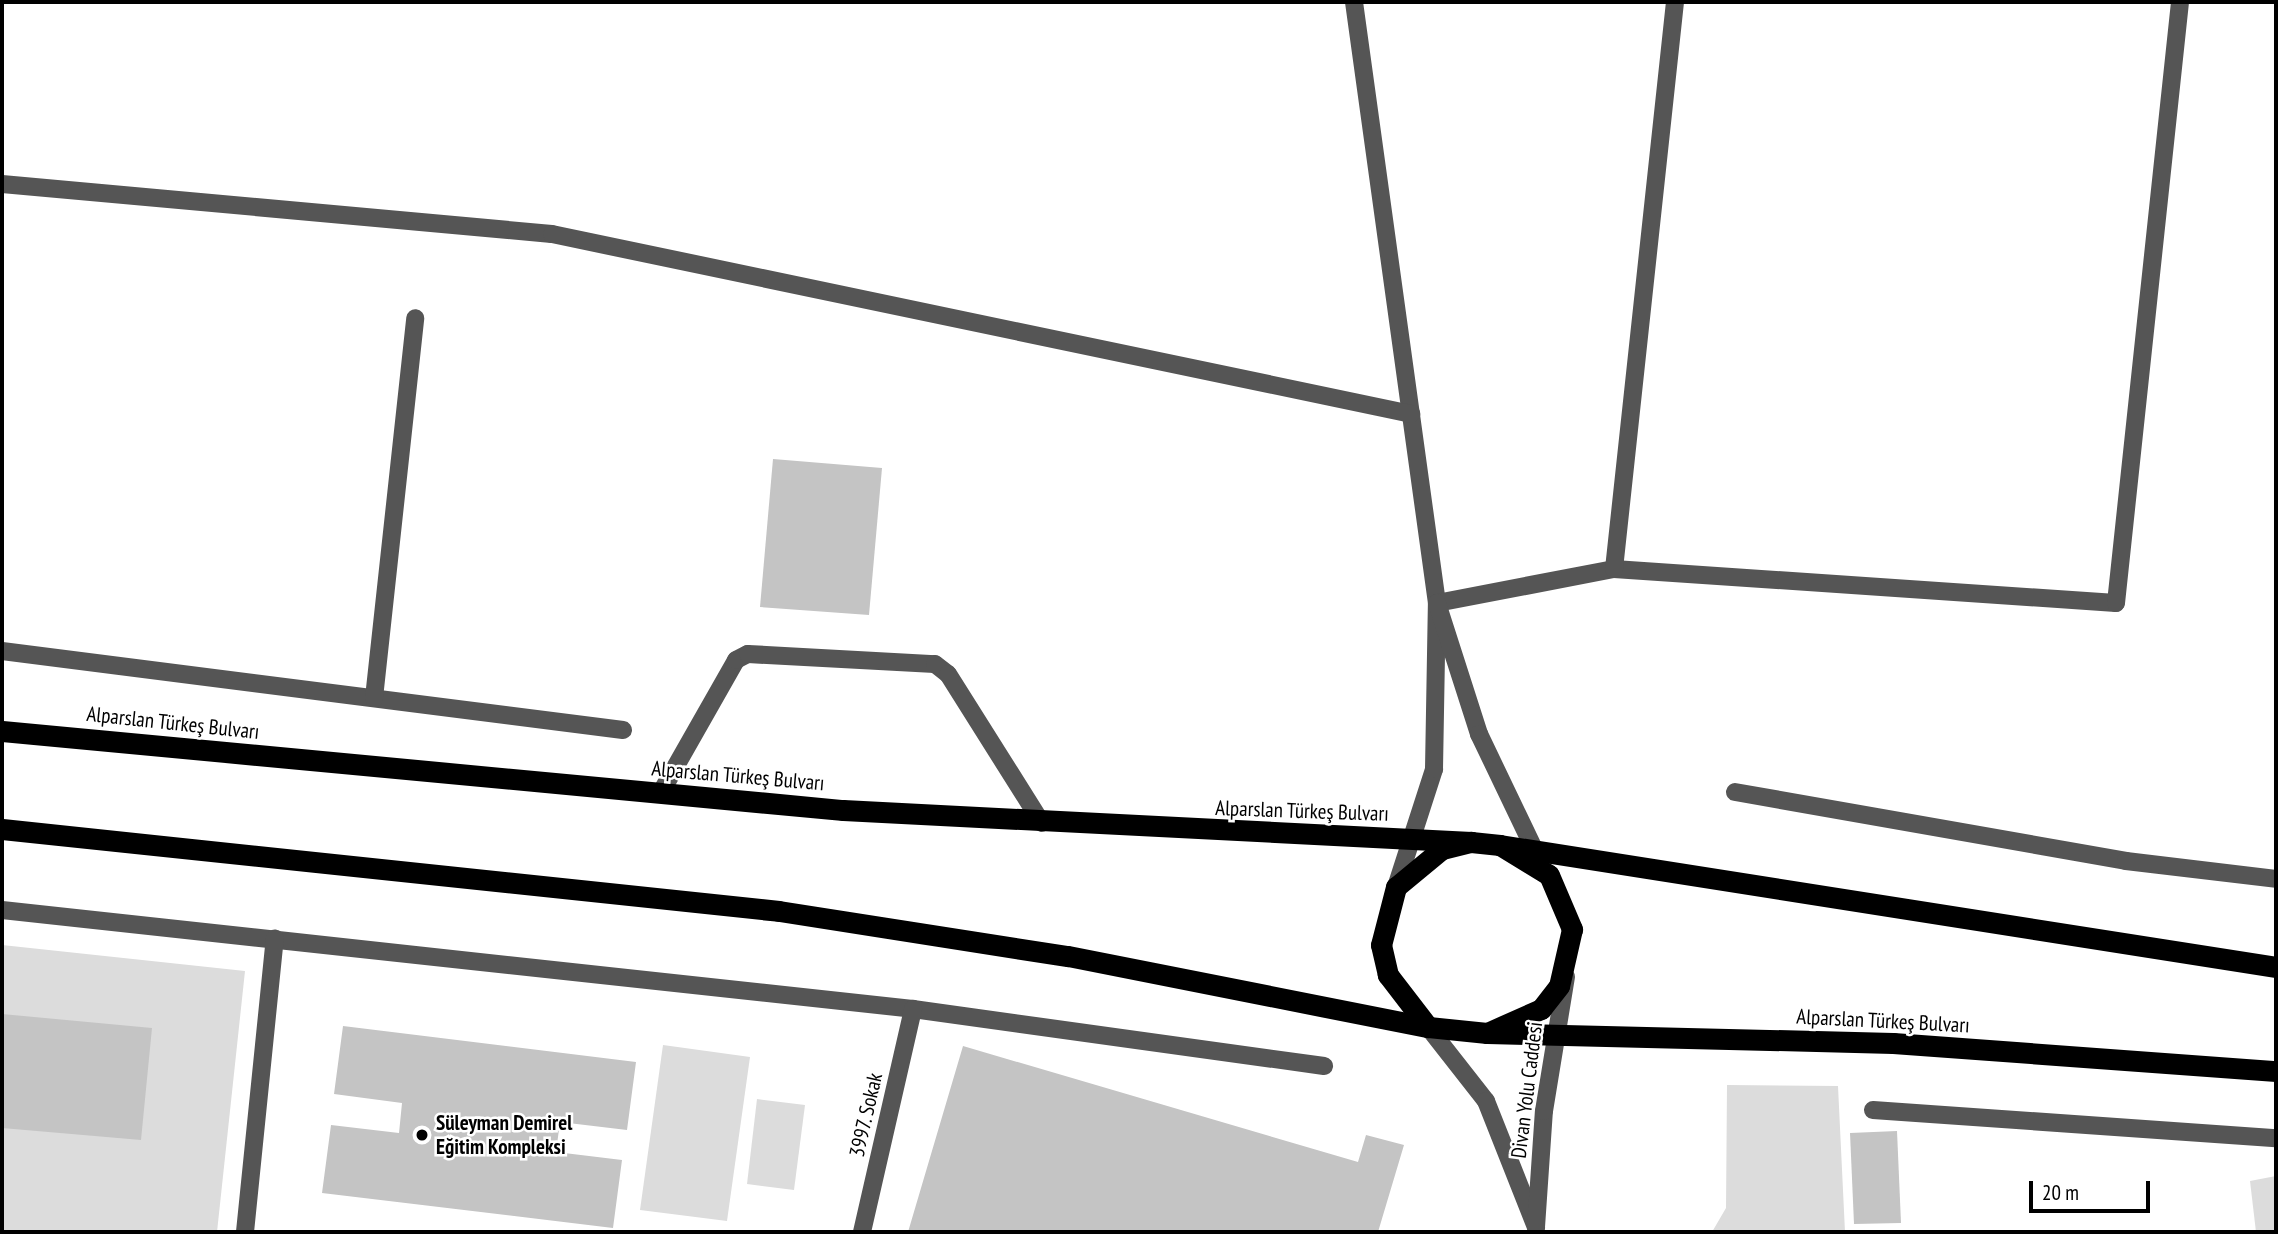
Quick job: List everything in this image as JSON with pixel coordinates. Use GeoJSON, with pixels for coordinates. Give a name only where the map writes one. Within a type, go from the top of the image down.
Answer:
{"type":"FeatureCollection","features":[{"type":"Feature","properties":{"kind":"highway","name":"Alparslan Türkeş Bulvarı"},"geometry":{"type":"LineString","coordinates":[[2,731],[660,794],[1042,823],[1471,842]]}},
{"type":"Feature","properties":{"kind":"highway"},"geometry":{"type":"LineString","coordinates":[[2,829],[779,911],[1068,956],[1428,1027],[1487,1033],[1541,1009],[1570,958],[1565,901],[1549,875],[1500,845]]}},
{"type":"Feature","properties":{"kind":"highway"},"geometry":{"type":"LineString","coordinates":[[1428,1027],[1388,975],[1381,945],[1396,887],[1433,854],[1471,842],[2276,967]]}},
{"type":"Feature","properties":{"kind":"highway","name":"Alparslan Türkeş Bulvarı"},"geometry":{"type":"LineString","coordinates":[[1487,1033],[1893,1043],[2276,1071]]}},
{"type":"Feature","properties":{"kind":"street"},"geometry":{"type":"LineString","coordinates":[[1354,2],[1437,603],[1434,769],[1396,887]]}},
{"type":"Feature","properties":{"kind":"street"},"geometry":{"type":"LineString","coordinates":[[1614,569],[1675,2]]}},
{"type":"Feature","properties":{"kind":"street"},"geometry":{"type":"LineString","coordinates":[[1437,603],[1614,569],[2116,603],[2180,2]]}},
{"type":"Feature","properties":{"kind":"street"},"geometry":{"type":"LineString","coordinates":[[2,184],[552,234],[1411,414]]}},
{"type":"Feature","properties":{"kind":"street"},"geometry":{"type":"LineString","coordinates":[[374,698],[415,317]]}},
{"type":"Feature","properties":{"kind":"street"},"geometry":{"type":"LineString","coordinates":[[1437,603],[1479,734],[1534,850],[1549,875]]}},
{"type":"Feature","properties":{"kind":"street"},"geometry":{"type":"LineString","coordinates":[[2,651],[623,730]]}},
{"type":"Feature","properties":{"kind":"street"},"geometry":{"type":"LineString","coordinates":[[660,794],[736,660],[748,654],[935,664],[948,674],[1042,823]]}},
{"type":"Feature","properties":{"kind":"street"},"geometry":{"type":"LineString","coordinates":[[1735,792],[2126,861],[2276,878]]}},
{"type":"Feature","properties":{"kind":"street"},"geometry":{"type":"LineString","coordinates":[[2,910],[913,1009],[1324,1066]]}},
{"type":"Feature","properties":{"kind":"street"},"geometry":{"type":"LineString","coordinates":[[245,1232],[275,939]]}},
{"type":"Feature","properties":{"kind":"street","name":"Divan Yolu Caddesi"},"geometry":{"type":"LineString","coordinates":[[1537,1230],[1555,1035],[1570,958]]}},
{"type":"Feature","properties":{"kind":"street","name":"3997. Sokak"},"geometry":{"type":"LineString","coordinates":[[862,1232],[913,1009]]}},
{"type":"Feature","properties":{"kind":"street","name":"Divan Yolu Caddesi"},"geometry":{"type":"LineString","coordinates":[[1428,1027],[1486,1101],[1537,1230]]}},
{"type":"Feature","properties":{"kind":"street"},"geometry":{"type":"LineString","coordinates":[[1873,1110],[2276,1138]]}},
{"type":"Feature","properties":{"kind":"shaded area"},"geometry":{"type":"Polygon","coordinates":[[[2,945],[245,971],[217,1232],[2,1232],[2,945]]]}},
{"type":"Feature","properties":{"kind":"shaded area"},"geometry":{"type":"Polygon","coordinates":[[[663,1045],[750,1057],[727,1221],[640,1210],[663,1045]]]}},
{"type":"Feature","properties":{"kind":"shaded area"},"geometry":{"type":"Polygon","coordinates":[[[1727,1085],[1838,1086],[1845,1232],[1712,1232],[1726,1208],[1727,1085]]]}},
{"type":"Feature","properties":{"kind":"shaded area"},"geometry":{"type":"Polygon","coordinates":[[[757,1099],[805,1105],[794,1190],[747,1184],[757,1099]]]}},
{"type":"Feature","properties":{"kind":"shaded area"},"geometry":{"type":"Polygon","coordinates":[[[2276,1176],[2276,1232],[2256,1232],[2250,1181],[2276,1176]]]}},
{"type":"Feature","properties":{"kind":"building"},"geometry":{"type":"Polygon","coordinates":[[[773,459],[882,468],[869,615],[760,607],[773,459]]]}},
{"type":"Feature","properties":{"kind":"building"},"geometry":{"type":"Polygon","coordinates":[[[2,1014],[152,1028],[141,1140],[2,1128],[2,1014]]]}},
{"type":"Feature","properties":{"kind":"building"},"geometry":{"type":"Polygon","coordinates":[[[343,1026],[636,1062],[627,1130],[560,1122],[556,1152],[622,1160],[613,1228],[322,1193],[331,1125],[399,1133],[402,1103],[334,1094],[343,1026]]]}},
{"type":"Feature","properties":{"kind":"building"},"geometry":{"type":"Polygon","coordinates":[[[963,1046],[1358,1162],[1366,1135],[1404,1145],[1378,1232],[908,1232],[963,1046]]]}},
{"type":"Feature","properties":{"kind":"building"},"geometry":{"type":"Polygon","coordinates":[[[1897,1131],[1901,1223],[1854,1224],[1850,1133],[1897,1131]]]}},
{"type":"Feature","properties":{"kind":"place","name":"Süleyman Demirel Eğitim Kompleksi"},"geometry":{"type":"Point","coordinates":[422,1135]}}]}
